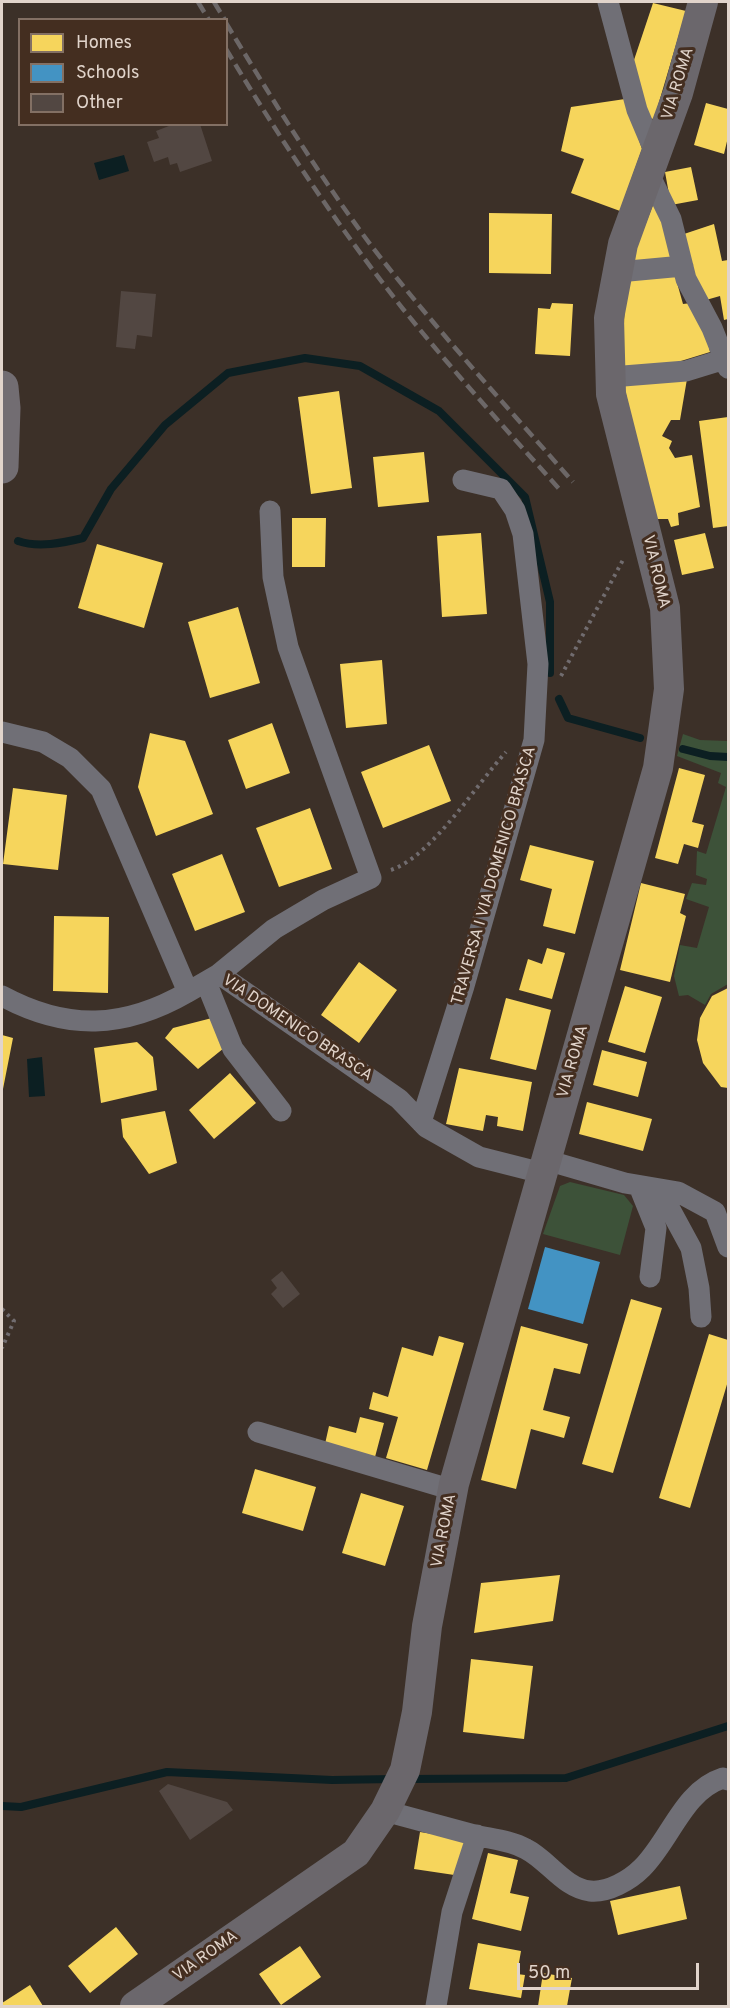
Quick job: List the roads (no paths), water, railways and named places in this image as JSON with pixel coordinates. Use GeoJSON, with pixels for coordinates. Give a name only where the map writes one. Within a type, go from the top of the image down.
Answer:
{"type":"FeatureCollection","features":[{"type":"Feature","properties":{"kind":"main road"},"geometry":{"type":"LineString","coordinates":[[2,387],[4,408],[2,467]]}},
{"type":"Feature","properties":{"kind":"street"},"geometry":{"type":"LineString","coordinates":[[608,2],[652,164],[671,219],[686,279],[712,328],[727,364],[686,371],[611,377]]}},
{"type":"Feature","properties":{"kind":"street","name":"VIA ROMA"},"geometry":{"type":"LineString","coordinates":[[135,2007],[356,1853],[394,1792],[417,1712],[427,1626],[453,1490],[658,768],[669,689],[665,608],[611,393],[609,318],[623,244],[678,93],[703,2]]}},
{"type":"Feature","properties":{"kind":"street"},"geometry":{"type":"LineString","coordinates":[[618,272],[683,266]]}},
{"type":"Feature","properties":{"kind":"street","name":"TRAVERSA I VIA DOMENICO BRASCA"},"geometry":{"type":"LineString","coordinates":[[421,1122],[464,986],[534,740],[538,664],[523,534],[515,510],[501,489],[464,480]]}},
{"type":"Feature","properties":{"kind":"street"},"geometry":{"type":"LineString","coordinates":[[2,996],[27,1010],[58,1020],[93,1022],[141,1014],[168,1004],[205,983],[274,929],[323,900],[371,878],[288,647],[273,577],[270,511]]}},
{"type":"Feature","properties":{"kind":"street"},"geometry":{"type":"LineString","coordinates":[[2,732],[43,742],[70,758],[100,789],[205,983],[233,1049],[281,1111]]}},
{"type":"Feature","properties":{"kind":"street","name":"VIA DOMENICO BRASCA"},"geometry":{"type":"LineString","coordinates":[[205,983],[399,1099],[421,1122],[479,1157],[678,1192],[715,1212],[729,1247]]}},
{"type":"Feature","properties":{"kind":"street"},"geometry":{"type":"LineString","coordinates":[[649,1187],[656,1228],[650,1277]]}},
{"type":"Feature","properties":{"kind":"street"},"geometry":{"type":"LineString","coordinates":[[649,1187],[691,1248],[699,1288],[701,1317]]}},
{"type":"Feature","properties":{"kind":"street"},"geometry":{"type":"LineString","coordinates":[[258,1432],[453,1490]]}},
{"type":"Feature","properties":{"kind":"street"},"geometry":{"type":"LineString","coordinates":[[394,1792],[477,1835],[525,1848],[546,1861],[572,1885],[587,1891],[602,1891],[620,1884],[642,1868],[692,1799],[708,1783],[723,1778],[729,1780]]}},
{"type":"Feature","properties":{"kind":"street"},"geometry":{"type":"LineString","coordinates":[[436,2007],[452,1912],[477,1835]]}},
{"type":"Feature","properties":{"kind":"water"},"geometry":{"type":"Polygon","coordinates":[[[124,155],[129,171],[99,180],[94,163],[124,155]]]}},
{"type":"Feature","properties":{"kind":"water"},"geometry":{"type":"Polygon","coordinates":[[[42,1057],[45,1096],[29,1097],[27,1059],[42,1057]]]}},
{"type":"Feature","properties":{"kind":"waterway"},"geometry":{"type":"LineString","coordinates":[[18,541],[42,544],[83,538],[111,489],[165,425],[228,373],[305,358],[360,366],[439,411],[525,497],[550,602],[550,673]]}},
{"type":"Feature","properties":{"kind":"waterway"},"geometry":{"type":"LineString","coordinates":[[559,699],[568,718],[640,738]]}},
{"type":"Feature","properties":{"kind":"waterway"},"geometry":{"type":"LineString","coordinates":[[683,749],[710,756],[728,757]]}},
{"type":"Feature","properties":{"kind":"waterway"},"geometry":{"type":"LineString","coordinates":[[408,1779],[566,1778],[728,1726]]}},
{"type":"Feature","properties":{"kind":"waterway"},"geometry":{"type":"LineString","coordinates":[[2,1806],[21,1807],[167,1772],[332,1780],[393,1779]]}},
{"type":"Feature","properties":{"kind":"railway"},"geometry":{"type":"LineString","coordinates":[[198,2],[208,18]]}},
{"type":"Feature","properties":{"kind":"railway"},"geometry":{"type":"LineString","coordinates":[[214,2],[224,18]]}},
{"type":"Feature","properties":{"kind":"railway"},"geometry":{"type":"LineString","coordinates":[[228,26],[312,161],[367,240],[442,332],[573,482]]}},
{"type":"Feature","properties":{"kind":"railway"},"geometry":{"type":"LineString","coordinates":[[228,52],[310,182],[379,278],[442,356],[562,492]]}}]}
